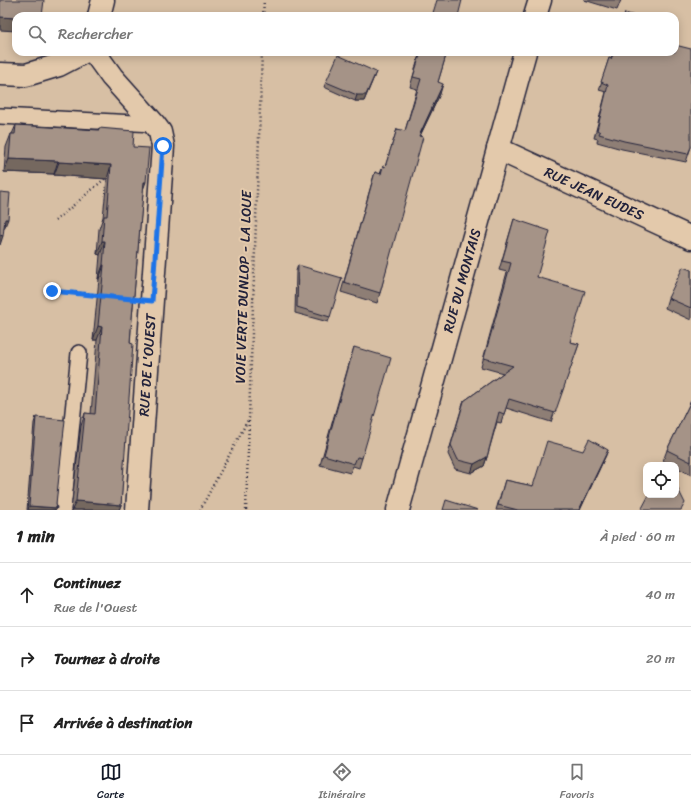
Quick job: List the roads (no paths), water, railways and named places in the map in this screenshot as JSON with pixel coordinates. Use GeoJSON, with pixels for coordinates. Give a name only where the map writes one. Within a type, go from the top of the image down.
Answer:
{"type":"FeatureCollection","features":[{"type":"Feature","properties":{"kind":"street"},"geometry":{"type":"LineString","coordinates":[[100,12],[103,0]]}},
{"type":"Feature","properties":{"kind":"street"},"geometry":{"type":"LineString","coordinates":[[536,12],[540,0]]}},
{"type":"Feature","properties":{"kind":"street"},"geometry":{"type":"LineString","coordinates":[[0,74],[26,75],[59,65],[76,56]]}},
{"type":"Feature","properties":{"kind":"street","name":"RUE DE L'OUEST"},"geometry":{"type":"LineString","coordinates":[[97,56],[112,77],[160,132],[163,146],[137,510]]}},
{"type":"Feature","properties":{"kind":"street","name":"RUE DU MONTAIS"},"geometry":{"type":"LineString","coordinates":[[398,510],[524,56]]}},
{"type":"Feature","properties":{"kind":"street","name":"RUE JEAN EUDES"},"geometry":{"type":"LineString","coordinates":[[498,149],[691,238]]}},
{"type":"Feature","properties":{"kind":"lane"},"geometry":{"type":"LineString","coordinates":[[0,116],[154,124]]}},
{"type":"Feature","properties":{"kind":"lane"},"geometry":{"type":"LineString","coordinates":[[63,510],[79,353]]}}]}
